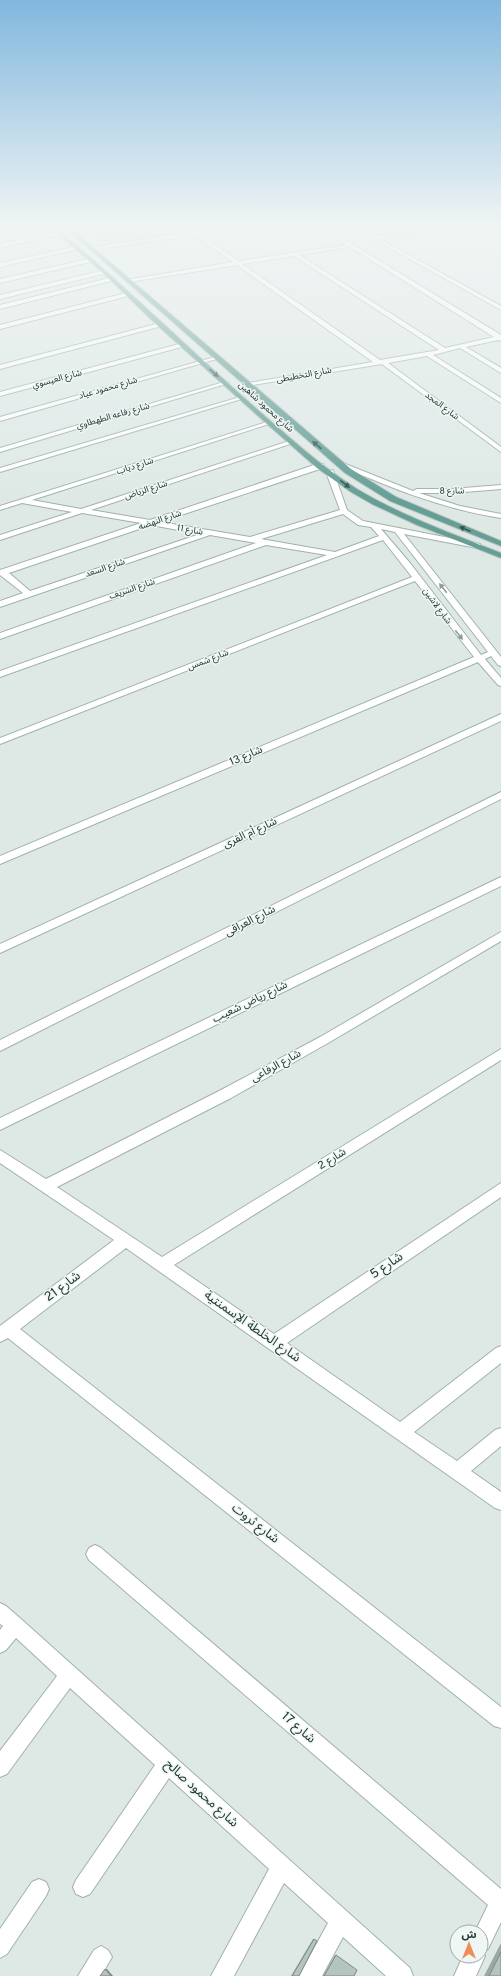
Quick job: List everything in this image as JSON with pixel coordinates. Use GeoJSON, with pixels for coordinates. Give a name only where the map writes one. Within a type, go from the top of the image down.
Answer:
{"type":"FeatureCollection","features":[{"type":"Feature","properties":{"kind":"main road","name":"شارع محمود شاهين"},"geometry":{"type":"LineString","coordinates":[[152,317],[291,442],[320,466],[354,490],[375,502],[420,523],[501,556]]}},
{"type":"Feature","properties":{"kind":"main road","name":"شارع محمود شاهين"},"geometry":{"type":"LineString","coordinates":[[171,317],[336,462],[361,481],[392,499],[501,544]]}},
{"type":"Feature","properties":{"kind":"street"},"geometry":{"type":"LineString","coordinates":[[0,327],[39,317]]}},
{"type":"Feature","properties":{"kind":"street","name":"شارع المجد"},"geometry":{"type":"LineString","coordinates":[[316,317],[381,362],[501,450]]}},
{"type":"Feature","properties":{"kind":"street"},"geometry":{"type":"LineString","coordinates":[[393,317],[444,350]]}},
{"type":"Feature","properties":{"kind":"street"},"geometry":{"type":"LineString","coordinates":[[466,317],[500,338]]}},
{"type":"Feature","properties":{"kind":"street"},"geometry":{"type":"LineString","coordinates":[[0,367],[160,325]]}},
{"type":"Feature","properties":{"kind":"street","name":"شارع التخطيطى"},"geometry":{"type":"LineString","coordinates":[[248,385],[428,354],[500,338]]}},
{"type":"Feature","properties":{"kind":"street","name":"شارع العيسوي"},"geometry":{"type":"LineString","coordinates":[[0,394],[183,345]]}},
{"type":"Feature","properties":{"kind":"street"},"geometry":{"type":"LineString","coordinates":[[462,347],[501,371]]}},
{"type":"Feature","properties":{"kind":"street"},"geometry":{"type":"LineString","coordinates":[[428,354],[501,401]]}},
{"type":"Feature","properties":{"kind":"street","name":"شارع محمود عياد"},"geometry":{"type":"LineString","coordinates":[[0,419],[217,358]]}},
{"type":"Feature","properties":{"kind":"street","name":"شارع رفاعه الطهطاوي"},"geometry":{"type":"LineString","coordinates":[[0,450],[226,383]]}},
{"type":"Feature","properties":{"kind":"street"},"geometry":{"type":"LineString","coordinates":[[0,470],[242,398]]}},
{"type":"Feature","properties":{"kind":"street","name":"شارع دياب"},"geometry":{"type":"LineString","coordinates":[[0,508],[269,423]]}},
{"type":"Feature","properties":{"kind":"street","name":"شارع الرياض"},"geometry":{"type":"LineString","coordinates":[[0,538],[291,442]]}},
{"type":"Feature","properties":{"kind":"street"},"geometry":{"type":"LineString","coordinates":[[336,462],[403,490],[454,507],[501,516]]}},
{"type":"Feature","properties":{"kind":"street","name":"شارع النهضه"},"geometry":{"type":"LineString","coordinates":[[1,573],[320,466]]}},
{"type":"Feature","properties":{"kind":"street"},"geometry":{"type":"LineString","coordinates":[[330,472],[344,511],[357,521],[398,531],[477,546]]}},
{"type":"Feature","properties":{"kind":"street","name":"شارع 8"},"geometry":{"type":"LineString","coordinates":[[403,490],[452,491],[501,487]]}},
{"type":"Feature","properties":{"kind":"street","name":"شارع 11"},"geometry":{"type":"LineString","coordinates":[[22,502],[334,554]]}},
{"type":"Feature","properties":{"kind":"street"},"geometry":{"type":"LineString","coordinates":[[250,540],[344,511]]}},
{"type":"Feature","properties":{"kind":"street","name":"شارع لاشين"},"geometry":{"type":"LineString","coordinates":[[376,526],[395,548],[416,578],[478,658],[501,683]]}},
{"type":"Feature","properties":{"kind":"street","name":"شارع لاشين"},"geometry":{"type":"LineString","coordinates":[[398,531],[501,663]]}},
{"type":"Feature","properties":{"kind":"street","name":"شارع السعد"},"geometry":{"type":"LineString","coordinates":[[0,604],[210,533]]}},
{"type":"Feature","properties":{"kind":"street"},"geometry":{"type":"LineString","coordinates":[[0,674],[385,537]]}},
{"type":"Feature","properties":{"kind":"street","name":"شارع الشريف"},"geometry":{"type":"LineString","coordinates":[[0,636],[264,542]]}},
{"type":"Feature","properties":{"kind":"street"},"geometry":{"type":"LineString","coordinates":[[395,548],[410,547]]}},
{"type":"Feature","properties":{"kind":"street"},"geometry":{"type":"LineString","coordinates":[[1,573],[29,594]]}},
{"type":"Feature","properties":{"kind":"street","name":"شارع شمس"},"geometry":{"type":"LineString","coordinates":[[0,741],[416,578]]}},
{"type":"Feature","properties":{"kind":"street","name":"شارع 13"},"geometry":{"type":"LineString","coordinates":[[0,860],[492,652]]}},
{"type":"Feature","properties":{"kind":"street","name":"شارع أم القرى"},"geometry":{"type":"LineString","coordinates":[[0,949],[501,717]]}},
{"type":"Feature","properties":{"kind":"street","name":"شارع العراقى"},"geometry":{"type":"LineString","coordinates":[[0,1046],[501,795]]}},
{"type":"Feature","properties":{"kind":"street","name":"شارع رياض شعيب"},"geometry":{"type":"LineString","coordinates":[[0,1124],[501,881]]}},
{"type":"Feature","properties":{"kind":"street","name":"شارع الرفاعى"},"geometry":{"type":"LineString","coordinates":[[45,1186],[233,1090],[330,1036],[501,936]]}},
{"type":"Feature","properties":{"kind":"street","name":"شارع 2"},"geometry":{"type":"LineString","coordinates":[[162,1265],[501,1054]]}},
{"type":"Feature","properties":{"kind":"street","name":"شارع الخلطة الإسمنتية"},"geometry":{"type":"LineString","coordinates":[[0,1156],[126,1240],[501,1502]]}},
{"type":"Feature","properties":{"kind":"street","name":"شارع 5"},"geometry":{"type":"LineString","coordinates":[[274,1343],[501,1189]]}},
{"type":"Feature","properties":{"kind":"street","name":"شارع 21"},"geometry":{"type":"LineString","coordinates":[[4,1332],[126,1240]]}},
{"type":"Feature","properties":{"kind":"street","name":"شارع ثروت"},"geometry":{"type":"LineString","coordinates":[[4,1332],[501,1719]]}},
{"type":"Feature","properties":{"kind":"street"},"geometry":{"type":"LineString","coordinates":[[401,1432],[501,1353]]}},
{"type":"Feature","properties":{"kind":"street"},"geometry":{"type":"LineString","coordinates":[[458,1472],[501,1436]]}},
{"type":"Feature","properties":{"kind":"street","name":"شارع 17"},"geometry":{"type":"LineString","coordinates":[[95,1554],[500,1900]]}},
{"type":"Feature","properties":{"kind":"street","name":"شارع محمود صالح"},"geometry":{"type":"LineString","coordinates":[[0,1612],[402,1976]]}},
{"type":"Feature","properties":{"kind":"street"},"geometry":{"type":"LineString","coordinates":[[0,1644],[16,1625]]}},
{"type":"Feature","properties":{"kind":"street"},"geometry":{"type":"LineString","coordinates":[[0,1767],[69,1675]]}},
{"type":"Feature","properties":{"kind":"street"},"geometry":{"type":"LineString","coordinates":[[83,1887],[168,1764]]}},
{"type":"Feature","properties":{"kind":"street"},"geometry":{"type":"LineString","coordinates":[[222,1976],[281,1867]]}},
{"type":"Feature","properties":{"kind":"street"},"geometry":{"type":"LineString","coordinates":[[0,1947],[39,1889]]}},
{"type":"Feature","properties":{"kind":"street"},"geometry":{"type":"LineString","coordinates":[[489,1924],[500,1900]]}},
{"type":"Feature","properties":{"kind":"street"},"geometry":{"type":"LineString","coordinates":[[310,1976],[341,1921]]}},
{"type":"Feature","properties":{"kind":"street"},"geometry":{"type":"LineString","coordinates":[[89,1976],[101,1958]]}},
{"type":"Feature","properties":{"kind":"street"},"geometry":{"type":"LineString","coordinates":[[465,1976],[470,1964]]}},
{"type":"Feature","properties":{"kind":"building"},"geometry":{"type":"Polygon","coordinates":[[[314,1939],[317,1941],[299,1976],[292,1976],[314,1939]]]}},
{"type":"Feature","properties":{"kind":"building"},"geometry":{"type":"Polygon","coordinates":[[[501,1952],[501,1976],[489,1976],[501,1952]]]}},
{"type":"Feature","properties":{"kind":"building"},"geometry":{"type":"Polygon","coordinates":[[[336,1955],[357,1970],[354,1976],[324,1976],[336,1955]]]}},
{"type":"Feature","properties":{"kind":"building"},"geometry":{"type":"Polygon","coordinates":[[[105,1969],[111,1976],[100,1976],[105,1969]]]}}]}
